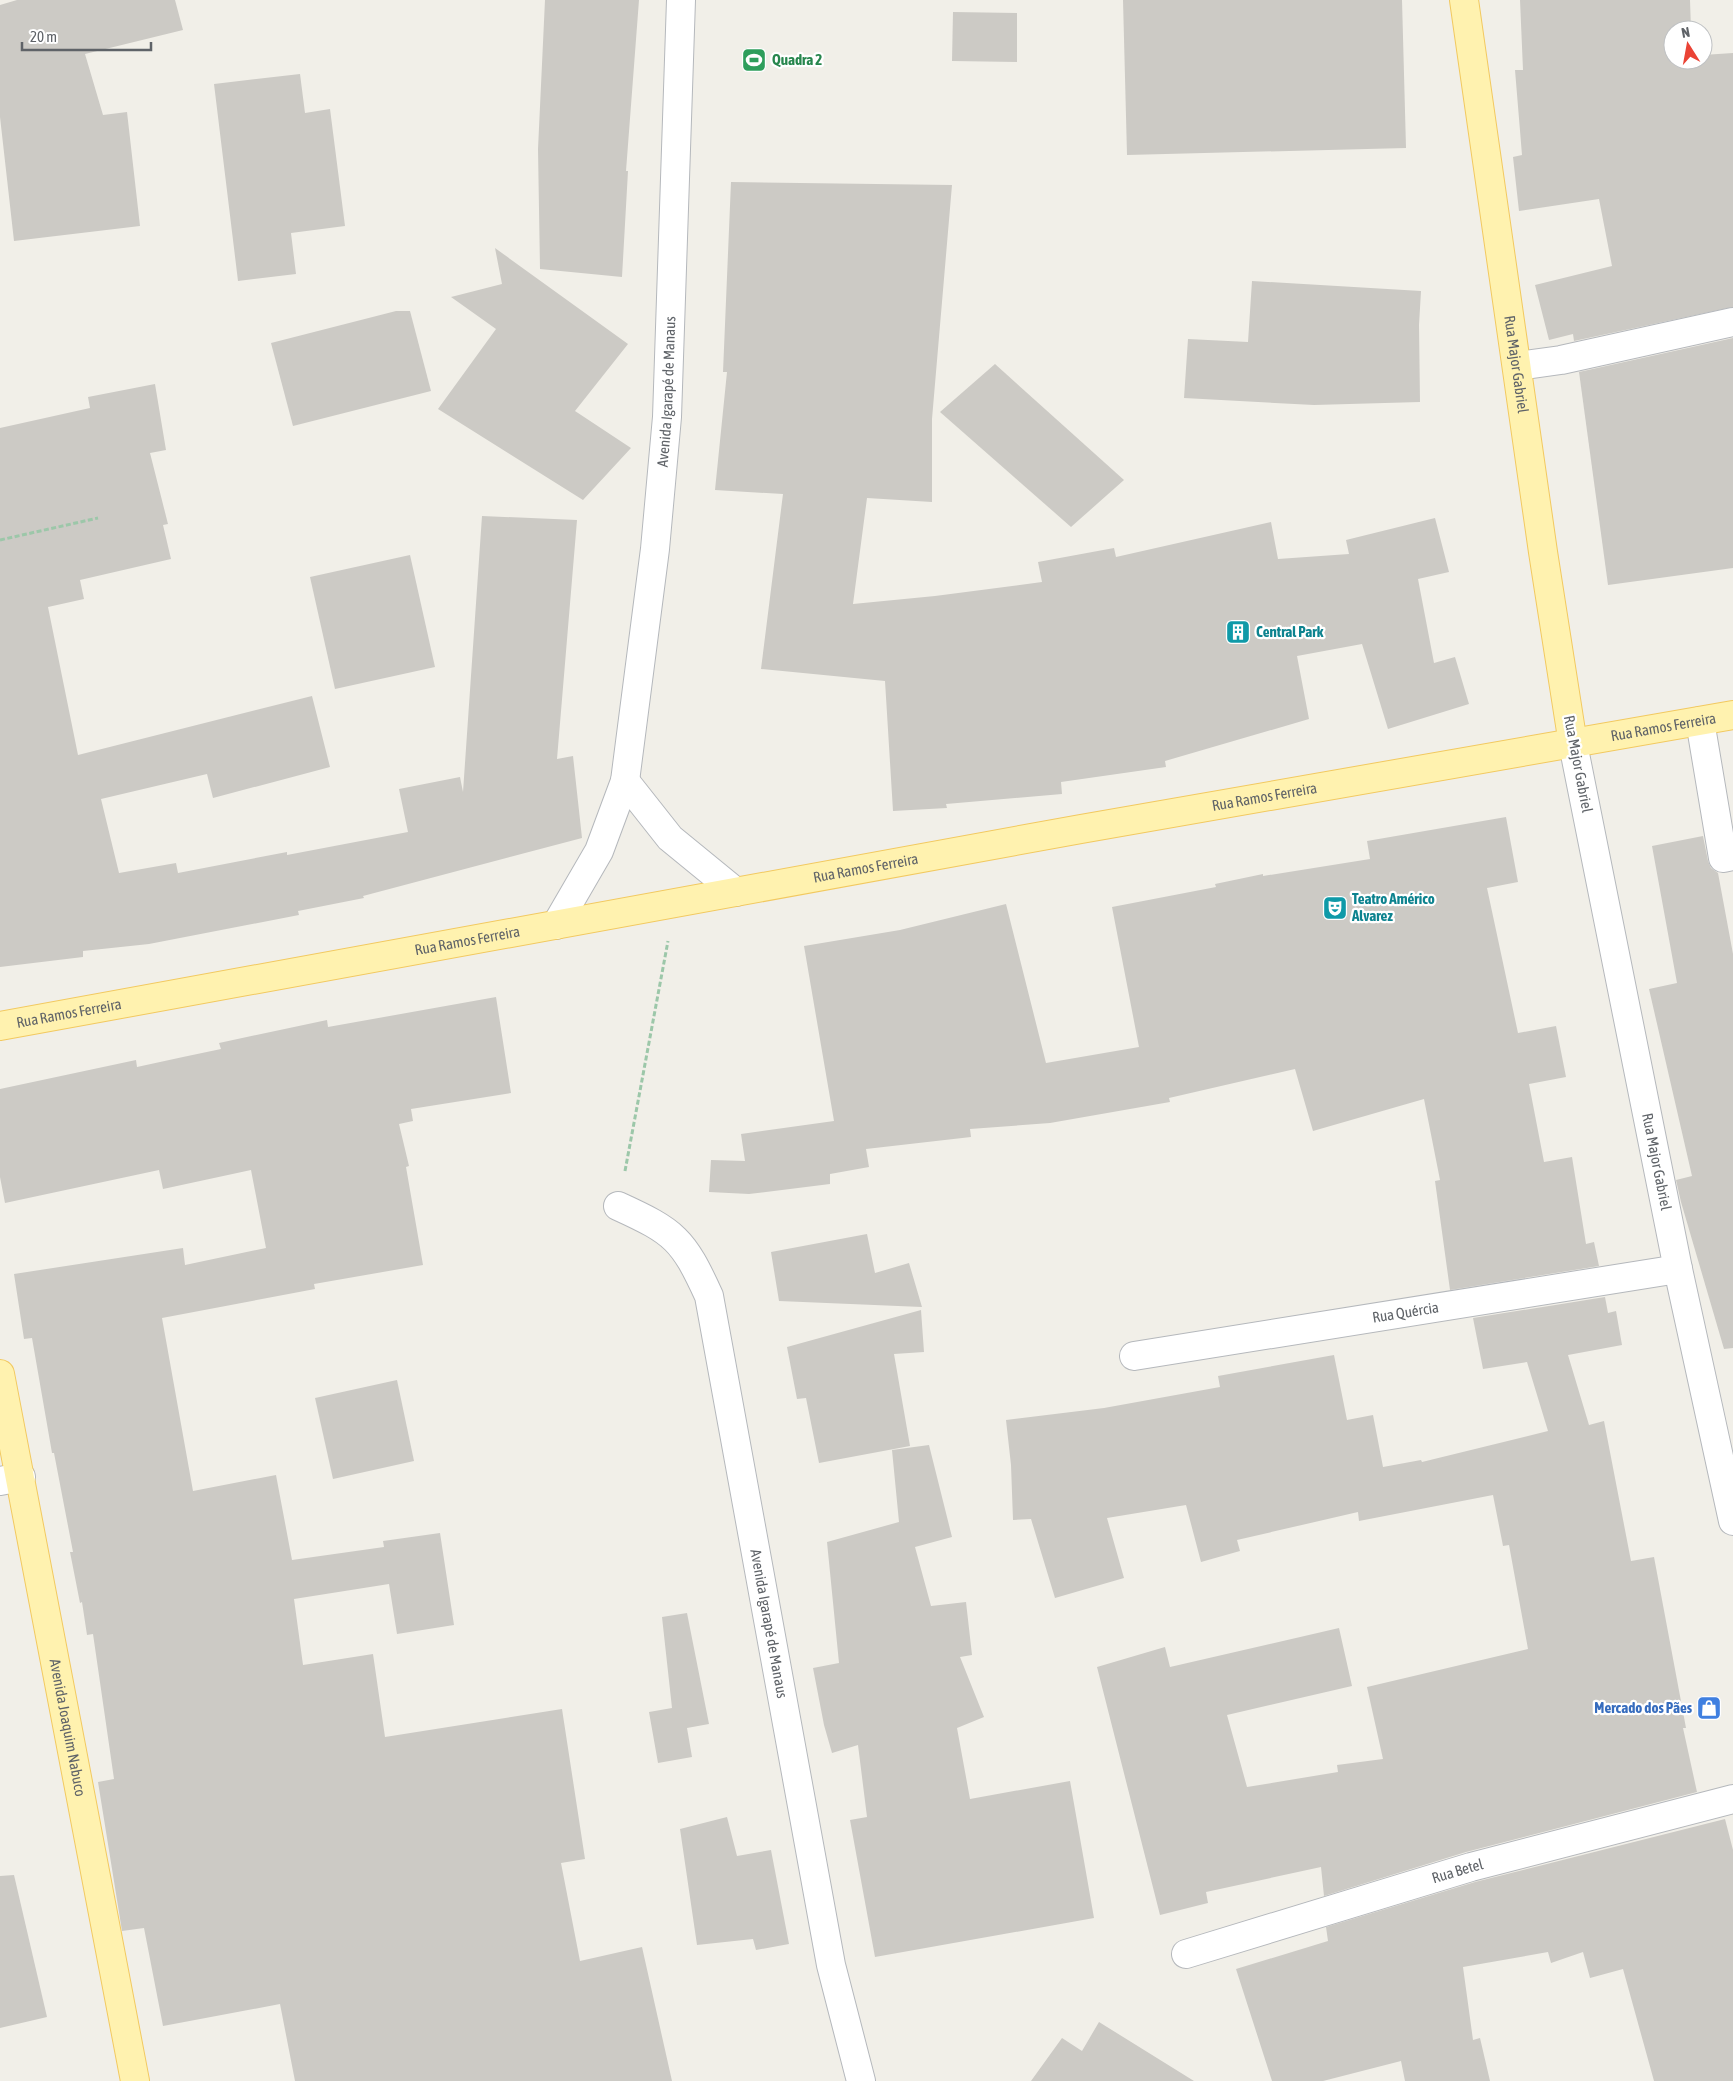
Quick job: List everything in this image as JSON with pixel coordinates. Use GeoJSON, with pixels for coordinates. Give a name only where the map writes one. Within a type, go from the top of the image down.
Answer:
{"type":"FeatureCollection","features":[{"type":"Feature","properties":{"kind":"main road","name":"Rua Major Gabriel"},"geometry":{"type":"LineString","coordinates":[[1464,0],[1573,744]]}},
{"type":"Feature","properties":{"kind":"main road","name":"Rua Ramos Ferreira"},"geometry":{"type":"LineString","coordinates":[[0,1026],[1081,829],[1733,715]]}},
{"type":"Feature","properties":{"kind":"main road","name":"Avenida Joaquim Nabuco"},"geometry":{"type":"LineString","coordinates":[[0,1374],[10,1479],[135,2081]]}},
{"type":"Feature","properties":{"kind":"street","name":"Avenida Igarapé de Manaus"},"geometry":{"type":"LineString","coordinates":[[556,925],[599,851],[625,781],[655,549],[667,417],[681,0]]}},
{"type":"Feature","properties":{"kind":"street"},"geometry":{"type":"LineString","coordinates":[[1517,366],[1561,360],[1733,322]]}},
{"type":"Feature","properties":{"kind":"street"},"geometry":{"type":"LineString","coordinates":[[1700,721],[1723,858],[1733,856]]}},
{"type":"Feature","properties":{"kind":"street","name":"Rua Major Gabriel"},"geometry":{"type":"LineString","coordinates":[[1573,744],[1678,1269],[1733,1521]]}},
{"type":"Feature","properties":{"kind":"street"},"geometry":{"type":"LineString","coordinates":[[625,781],[670,838],[736,892]]}},
{"type":"Feature","properties":{"kind":"street","name":"Avenida Igarapé de Manaus"},"geometry":{"type":"LineString","coordinates":[[618,1206],[664,1228],[679,1242],[694,1262],[709,1296],[829,1956],[861,2081]]}},
{"type":"Feature","properties":{"kind":"street","name":"Rua Quércia"},"geometry":{"type":"LineString","coordinates":[[1134,1356],[1678,1269]]}},
{"type":"Feature","properties":{"kind":"street","name":"Rua Betel"},"geometry":{"type":"LineString","coordinates":[[1186,1954],[1471,1867],[1733,1799]]}},
{"type":"Feature","properties":{"kind":"path"},"geometry":{"type":"LineString","coordinates":[[0,540],[98,518]]}},
{"type":"Feature","properties":{"kind":"path"},"geometry":{"type":"LineString","coordinates":[[618,1206],[675,904]]}},
{"type":"Feature","properties":{"kind":"building"},"geometry":{"type":"Polygon","coordinates":[[[17,0],[175,0],[183,30],[85,54],[103,115],[127,112],[140,226],[14,241],[0,117],[0,5],[17,0]]]}},
{"type":"Feature","properties":{"kind":"building"},"geometry":{"type":"Polygon","coordinates":[[[545,0],[639,0],[626,171],[628,171],[622,277],[540,269],[538,149],[545,0]]]}},
{"type":"Feature","properties":{"kind":"building"},"geometry":{"type":"Polygon","coordinates":[[[1123,0],[1402,0],[1406,148],[1127,155],[1123,0]]]}},
{"type":"Feature","properties":{"kind":"building"},"geometry":{"type":"Polygon","coordinates":[[[1520,0],[1690,0],[1691,20],[1663,20],[1663,70],[1713,70],[1713,54],[1733,53],[1733,307],[1574,341],[1573,334],[1549,340],[1535,285],[1612,266],[1599,199],[1519,211],[1513,157],[1522,155],[1515,70],[1523,70],[1520,0]]]}},
{"type":"Feature","properties":{"kind":"building"},"geometry":{"type":"Polygon","coordinates":[[[953,12],[1017,13],[1017,62],[952,61],[953,12]]]}},
{"type":"Feature","properties":{"kind":"building"},"geometry":{"type":"Polygon","coordinates":[[[300,74],[305,113],[330,109],[345,226],[291,233],[296,274],[238,281],[214,84],[300,74]]]}},
{"type":"Feature","properties":{"kind":"building"},"geometry":{"type":"Polygon","coordinates":[[[731,182],[952,185],[932,419],[932,502],[867,498],[853,604],[935,596],[1042,582],[1038,562],[1114,548],[1116,557],[1271,522],[1278,559],[1349,554],[1346,540],[1435,518],[1449,572],[1418,579],[1434,663],[1455,657],[1469,704],[1388,729],[1362,644],[1297,656],[1309,719],[1165,761],[1166,767],[1061,782],[1062,794],[946,804],[947,808],[893,811],[885,681],[761,669],[783,494],[715,490],[727,372],[723,372],[731,182]]]}},
{"type":"Feature","properties":{"kind":"building"},"geometry":{"type":"Polygon","coordinates":[[[495,248],[628,344],[575,411],[631,448],[583,500],[438,409],[496,329],[451,297],[502,284],[495,248]]]}},
{"type":"Feature","properties":{"kind":"building"},"geometry":{"type":"Polygon","coordinates":[[[1252,281],[1421,291],[1419,325],[1420,402],[1314,405],[1184,398],[1188,339],[1248,342],[1252,281]]]}},
{"type":"Feature","properties":{"kind":"building"},"geometry":{"type":"Polygon","coordinates":[[[396,311],[410,311],[431,391],[293,426],[271,343],[396,311]]]}},
{"type":"Feature","properties":{"kind":"building"},"geometry":{"type":"Polygon","coordinates":[[[1733,338],[1733,568],[1608,585],[1579,372],[1733,338]]]}},
{"type":"Feature","properties":{"kind":"building"},"geometry":{"type":"Polygon","coordinates":[[[995,364],[1124,480],[1071,527],[940,412],[995,364]]]}},
{"type":"Feature","properties":{"kind":"building"},"geometry":{"type":"Polygon","coordinates":[[[155,384],[166,450],[150,453],[168,524],[163,525],[171,559],[80,580],[84,599],[48,607],[78,755],[312,696],[330,767],[213,798],[207,774],[101,799],[119,873],[176,863],[178,873],[287,852],[287,855],[408,832],[399,789],[460,777],[463,792],[482,516],[577,520],[557,759],[573,756],[582,838],[363,896],[364,898],[298,911],[299,915],[149,944],[83,951],[83,957],[0,967],[0,428],[90,408],[88,397],[155,384]]]}},
{"type":"Feature","properties":{"kind":"building"},"geometry":{"type":"Polygon","coordinates":[[[410,555],[435,667],[335,689],[310,577],[410,555]]]}},
{"type":"Feature","properties":{"kind":"building"},"geometry":{"type":"Polygon","coordinates":[[[1506,817],[1518,882],[1487,888],[1518,1033],[1556,1026],[1566,1077],[1529,1084],[1544,1162],[1572,1157],[1586,1244],[1594,1242],[1599,1266],[1450,1290],[1435,1181],[1440,1180],[1424,1099],[1313,1131],[1295,1069],[1169,1098],[1170,1102],[1050,1123],[970,1129],[971,1137],[866,1149],[869,1167],[830,1174],[830,1184],[749,1194],[709,1192],[711,1160],[745,1161],[741,1134],[834,1121],[804,946],[900,930],[1006,904],[1046,1063],[1139,1047],[1112,907],[1216,887],[1215,884],[1263,874],[1263,876],[1370,859],[1367,841],[1506,817]]]}},
{"type":"Feature","properties":{"kind":"building"},"geometry":{"type":"Polygon","coordinates":[[[1703,836],[1708,861],[1711,868],[1718,873],[1733,954],[1733,1348],[1724,1349],[1676,1180],[1692,1176],[1649,989],[1677,983],[1652,846],[1703,836]]]}},
{"type":"Feature","properties":{"kind":"building"},"geometry":{"type":"Polygon","coordinates":[[[496,997],[511,1093],[411,1109],[413,1121],[399,1124],[409,1166],[406,1167],[423,1265],[314,1284],[315,1289],[162,1318],[193,1491],[276,1475],[292,1560],[384,1547],[383,1541],[440,1533],[454,1625],[397,1634],[389,1584],[294,1599],[303,1665],[373,1654],[385,1737],[562,1709],[585,1859],[561,1863],[580,1961],[642,1947],[672,2081],[295,2081],[280,2004],[163,2026],[144,1928],[122,1931],[98,1782],[114,1779],[93,1634],[87,1635],[82,1602],[80,1603],[70,1552],[73,1552],[54,1453],[52,1453],[32,1338],[24,1339],[14,1274],[183,1248],[185,1265],[266,1248],[251,1170],[163,1189],[159,1170],[5,1203],[0,1177],[0,1089],[136,1060],[137,1067],[221,1049],[219,1043],[327,1020],[328,1027],[496,997]]]}},
{"type":"Feature","properties":{"kind":"building"},"geometry":{"type":"Polygon","coordinates":[[[867,1234],[875,1273],[909,1263],[922,1307],[779,1301],[771,1252],[867,1234]]]}},
{"type":"Feature","properties":{"kind":"building"},"geometry":{"type":"Polygon","coordinates":[[[1605,1297],[1608,1313],[1616,1311],[1622,1345],[1568,1355],[1589,1425],[1604,1421],[1631,1561],[1654,1557],[1686,1728],[1683,1728],[1697,1792],[1466,1852],[1324,1896],[1321,1867],[1206,1892],[1208,1903],[1160,1915],[1097,1667],[1165,1647],[1170,1667],[1339,1628],[1352,1686],[1227,1715],[1247,1787],[1338,1772],[1337,1765],[1383,1759],[1367,1687],[1528,1649],[1509,1545],[1503,1546],[1493,1495],[1359,1521],[1358,1512],[1237,1540],[1240,1551],[1201,1562],[1186,1505],[1107,1518],[1124,1578],[1055,1598],[1031,1519],[1013,1520],[1011,1465],[1006,1420],[1104,1408],[1220,1387],[1218,1376],[1334,1355],[1347,1420],[1373,1415],[1383,1467],[1421,1460],[1422,1462],[1548,1431],[1527,1362],[1483,1369],[1473,1318],[1605,1297]]]}},
{"type":"Feature","properties":{"kind":"building"},"geometry":{"type":"Polygon","coordinates":[[[921,1310],[924,1352],[894,1354],[910,1446],[819,1463],[806,1398],[797,1399],[787,1347],[921,1310]]]}},
{"type":"Feature","properties":{"kind":"building"},"geometry":{"type":"Polygon","coordinates":[[[397,1380],[414,1461],[333,1479],[315,1398],[397,1380]]]}},
{"type":"Feature","properties":{"kind":"building"},"geometry":{"type":"Polygon","coordinates":[[[929,1445],[952,1537],[915,1547],[931,1606],[966,1602],[972,1655],[960,1657],[984,1717],[957,1728],[970,1799],[1070,1781],[1094,1918],[875,1957],[850,1820],[867,1817],[858,1745],[832,1753],[824,1725],[813,1668],[839,1663],[827,1542],[899,1522],[892,1450],[929,1445]]]}},
{"type":"Feature","properties":{"kind":"building"},"geometry":{"type":"Polygon","coordinates":[[[687,1613],[709,1724],[687,1728],[692,1757],[658,1763],[649,1712],[672,1708],[662,1617],[687,1613]]]}},
{"type":"Feature","properties":{"kind":"building"},"geometry":{"type":"Polygon","coordinates":[[[727,1817],[737,1856],[771,1850],[789,1944],[756,1950],[753,1939],[697,1945],[680,1829],[727,1817]]]}},
{"type":"Feature","properties":{"kind":"building"},"geometry":{"type":"Polygon","coordinates":[[[1725,1819],[1733,1850],[1733,2081],[1654,2081],[1623,1969],[1590,1978],[1583,1952],[1551,1963],[1548,1952],[1463,1967],[1473,2040],[1480,2038],[1490,2081],[1405,2081],[1401,2061],[1323,2081],[1272,2081],[1236,1969],[1328,1941],[1326,1927],[1475,1882],[1725,1819]]]}},
{"type":"Feature","properties":{"kind":"building"},"geometry":{"type":"Polygon","coordinates":[[[14,1875],[47,2017],[0,2028],[0,1876],[14,1875]]]}},
{"type":"Feature","properties":{"kind":"building"},"geometry":{"type":"Polygon","coordinates":[[[1099,2022],[1194,2081],[1031,2081],[1062,2038],[1082,2051],[1099,2022]]]}},
{"type":"Feature","properties":{"kind":"place","name":"Quadra 2"},"geometry":{"type":"Point","coordinates":[754,60]}},
{"type":"Feature","properties":{"kind":"place","name":"Central Park"},"geometry":{"type":"Point","coordinates":[1238,632]}},
{"type":"Feature","properties":{"kind":"place","name":"Teatro Américo Alvarez"},"geometry":{"type":"Point","coordinates":[1335,908]}},
{"type":"Feature","properties":{"kind":"place","name":"Mercado dos Pães"},"geometry":{"type":"Point","coordinates":[1709,1708]}}]}
